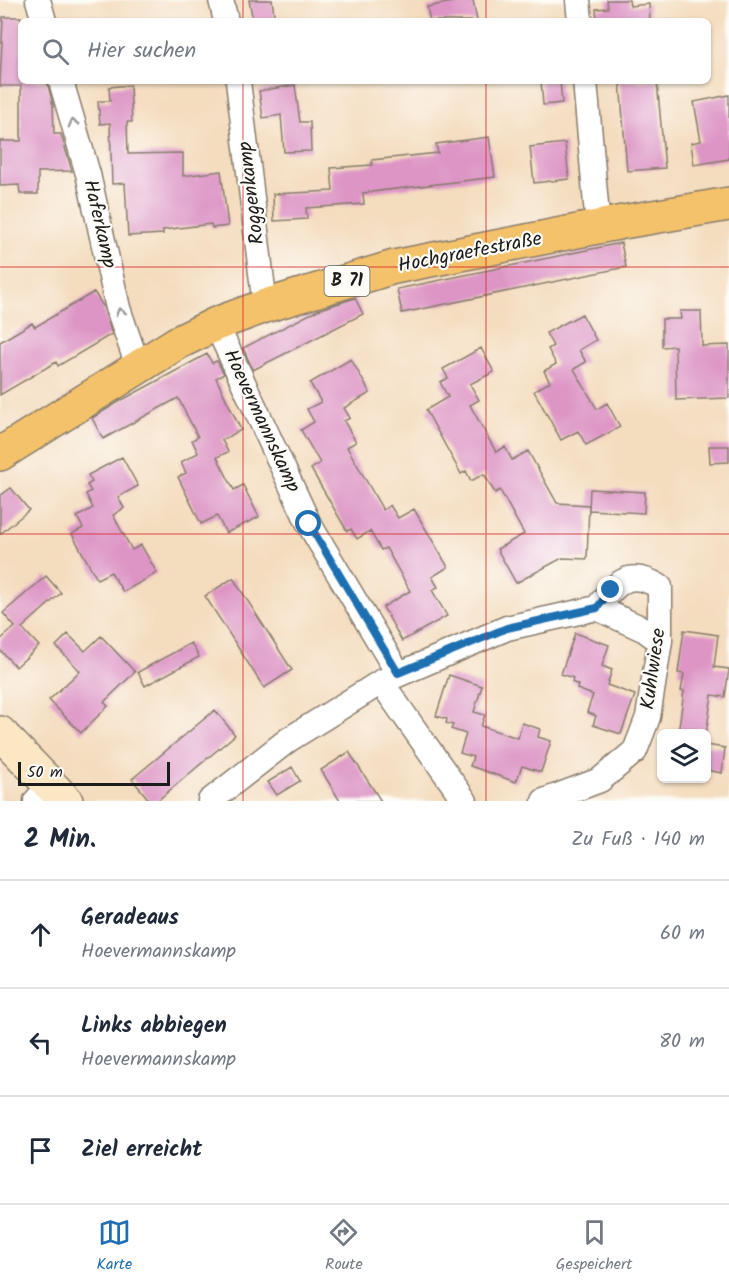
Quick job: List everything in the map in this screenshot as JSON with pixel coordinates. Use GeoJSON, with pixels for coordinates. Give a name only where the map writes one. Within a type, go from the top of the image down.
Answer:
{"type":"FeatureCollection","features":[{"type":"Feature","properties":{"kind":"main road","name":"Hochgraefestraße"},"geometry":{"type":"LineString","coordinates":[[0,454],[177,343],[216,324],[265,306],[394,267],[729,204]]}},
{"type":"Feature","properties":{"kind":"street"},"geometry":{"type":"LineString","coordinates":[[38,0],[43,18]]}},
{"type":"Feature","properties":{"kind":"street"},"geometry":{"type":"LineString","coordinates":[[221,0],[225,18]]}},
{"type":"Feature","properties":{"kind":"street"},"geometry":{"type":"LineString","coordinates":[[578,0],[580,18]]}},
{"type":"Feature","properties":{"kind":"street","name":"Haferkamp"},"geometry":{"type":"LineString","coordinates":[[62,84],[88,174],[118,308],[138,368]]}},
{"type":"Feature","properties":{"kind":"street","name":"Roggenkamp"},"geometry":{"type":"LineString","coordinates":[[238,84],[265,306]]}},
{"type":"Feature","properties":{"kind":"street"},"geometry":{"type":"LineString","coordinates":[[585,84],[598,227]]}},
{"type":"Feature","properties":{"kind":"street","name":"Hoevermannskamp"},"geometry":{"type":"LineString","coordinates":[[216,324],[309,524],[390,678]]}},
{"type":"Feature","properties":{"kind":"street","name":"Kuhlwiese"},"geometry":{"type":"LineString","coordinates":[[544,801],[600,780],[635,751],[648,717],[660,641],[660,587],[645,578],[628,579],[611,590],[597,608]]}},
{"type":"Feature","properties":{"kind":"street"},"geometry":{"type":"LineString","coordinates":[[210,801],[288,740],[390,678],[507,628],[597,608],[645,630],[660,641]]}},
{"type":"Feature","properties":{"kind":"street"},"geometry":{"type":"LineString","coordinates":[[390,678],[465,801]]}},
{"type":"Feature","properties":{"kind":"street"},"geometry":{"type":"LineString","coordinates":[[0,733],[51,796]]}},
{"type":"Feature","properties":{"kind":"building"},"geometry":{"type":"Polygon","coordinates":[[[249,0],[272,0],[275,18],[252,18],[249,0]]]}},
{"type":"Feature","properties":{"kind":"building"},"geometry":{"type":"Polygon","coordinates":[[[473,0],[476,18],[429,18],[427,7],[473,0]]]}},
{"type":"Feature","properties":{"kind":"building"},"geometry":{"type":"Polygon","coordinates":[[[607,0],[629,0],[630,6],[649,4],[650,18],[597,18],[596,9],[608,8],[607,0]]]}},
{"type":"Feature","properties":{"kind":"building"},"geometry":{"type":"Polygon","coordinates":[[[3,17],[21,17],[18,18],[18,84],[48,84],[53,105],[54,134],[61,134],[72,171],[38,172],[38,194],[20,194],[19,185],[0,186],[0,141],[21,141],[21,86],[0,86],[3,17]]]}},
{"type":"Feature","properties":{"kind":"building"},"geometry":{"type":"Polygon","coordinates":[[[541,84],[560,84],[562,103],[543,105],[541,84]]]}},
{"type":"Feature","properties":{"kind":"building"},"geometry":{"type":"Polygon","coordinates":[[[620,84],[657,84],[665,168],[627,171],[620,84]]]}},
{"type":"Feature","properties":{"kind":"building"},"geometry":{"type":"Polygon","coordinates":[[[130,85],[132,122],[127,122],[128,154],[183,153],[183,176],[221,171],[228,226],[212,228],[211,224],[163,230],[163,234],[128,236],[125,183],[112,184],[110,123],[100,124],[98,101],[110,101],[109,87],[130,85]]]}},
{"type":"Feature","properties":{"kind":"building"},"geometry":{"type":"Polygon","coordinates":[[[295,85],[300,122],[310,122],[311,151],[284,152],[281,115],[263,118],[259,91],[295,85]]]}},
{"type":"Feature","properties":{"kind":"building"},"geometry":{"type":"Polygon","coordinates":[[[729,95],[729,159],[694,165],[691,143],[701,141],[694,102],[729,95]]]}},
{"type":"Feature","properties":{"kind":"building"},"geometry":{"type":"Polygon","coordinates":[[[489,137],[495,177],[363,193],[364,204],[306,208],[307,219],[274,221],[273,194],[333,191],[331,168],[372,165],[372,160],[438,153],[436,144],[489,137]]]}},
{"type":"Feature","properties":{"kind":"building"},"geometry":{"type":"Polygon","coordinates":[[[565,143],[569,179],[534,183],[530,147],[565,143]]]}},
{"type":"Feature","properties":{"kind":"building"},"geometry":{"type":"Polygon","coordinates":[[[621,243],[626,267],[402,313],[397,289],[621,243]]]}},
{"type":"Feature","properties":{"kind":"building"},"geometry":{"type":"Polygon","coordinates":[[[94,292],[103,306],[112,334],[58,366],[56,362],[0,395],[0,342],[32,323],[35,327],[94,292]]]}},
{"type":"Feature","properties":{"kind":"building"},"geometry":{"type":"Polygon","coordinates":[[[355,298],[363,314],[253,370],[243,348],[318,310],[355,298]]]}},
{"type":"Feature","properties":{"kind":"building"},"geometry":{"type":"Polygon","coordinates":[[[680,311],[701,311],[702,346],[729,345],[729,398],[676,400],[675,346],[662,347],[662,319],[681,319],[680,311]]]}},
{"type":"Feature","properties":{"kind":"building"},"geometry":{"type":"Polygon","coordinates":[[[582,314],[596,340],[579,350],[586,362],[574,369],[597,409],[607,403],[620,427],[586,445],[578,431],[561,440],[534,391],[550,382],[544,371],[556,364],[548,349],[553,346],[546,333],[582,314]]]}},
{"type":"Feature","properties":{"kind":"building"},"geometry":{"type":"Polygon","coordinates":[[[481,348],[494,372],[470,384],[479,400],[470,405],[496,452],[505,447],[512,460],[528,451],[557,503],[589,505],[587,559],[562,558],[516,583],[497,549],[524,534],[500,490],[495,493],[484,474],[471,481],[466,471],[461,474],[426,410],[448,397],[440,382],[448,378],[443,369],[481,348]]]}},
{"type":"Feature","properties":{"kind":"building"},"geometry":{"type":"Polygon","coordinates":[[[207,354],[212,363],[217,361],[224,374],[216,378],[241,430],[222,440],[228,452],[217,457],[234,490],[243,485],[259,517],[226,533],[217,516],[201,524],[178,477],[186,473],[181,462],[198,453],[192,440],[198,437],[178,398],[103,439],[92,418],[207,354]]]}},
{"type":"Feature","properties":{"kind":"building"},"geometry":{"type":"Polygon","coordinates":[[[351,359],[370,393],[344,408],[350,418],[344,421],[356,442],[347,447],[383,510],[390,505],[398,518],[414,509],[448,567],[432,577],[438,587],[432,590],[447,616],[402,641],[383,607],[410,591],[386,548],[381,550],[370,531],[357,539],[351,529],[347,531],[311,469],[320,463],[301,430],[314,422],[307,409],[321,402],[310,383],[351,359]]]}},
{"type":"Feature","properties":{"kind":"building"},"geometry":{"type":"Polygon","coordinates":[[[709,446],[729,446],[729,462],[710,463],[709,446]]]}},
{"type":"Feature","properties":{"kind":"building"},"geometry":{"type":"Polygon","coordinates":[[[122,457],[138,486],[118,497],[124,508],[113,515],[132,550],[141,545],[157,573],[123,592],[111,572],[97,579],[72,534],[83,528],[77,517],[93,508],[86,494],[91,491],[87,485],[92,482],[88,475],[122,457]]]}},
{"type":"Feature","properties":{"kind":"building"},"geometry":{"type":"Polygon","coordinates":[[[11,488],[29,510],[0,534],[0,496],[11,488]]]}},
{"type":"Feature","properties":{"kind":"building"},"geometry":{"type":"Polygon","coordinates":[[[590,489],[645,492],[644,513],[589,510],[590,489]]]}},
{"type":"Feature","properties":{"kind":"building"},"geometry":{"type":"Polygon","coordinates":[[[46,576],[61,593],[22,628],[39,646],[16,667],[0,650],[0,640],[15,627],[3,613],[46,576]]]}},
{"type":"Feature","properties":{"kind":"building"},"geometry":{"type":"Polygon","coordinates":[[[233,578],[292,670],[264,688],[205,596],[233,578]]]}},
{"type":"Feature","properties":{"kind":"building"},"geometry":{"type":"Polygon","coordinates":[[[684,630],[718,635],[714,667],[729,669],[725,697],[712,695],[707,729],[679,729],[684,674],[678,673],[684,630]]]}},
{"type":"Feature","properties":{"kind":"building"},"geometry":{"type":"Polygon","coordinates":[[[575,633],[609,645],[602,666],[612,670],[607,685],[635,695],[621,734],[593,725],[596,716],[587,712],[593,695],[577,689],[578,685],[572,682],[573,678],[561,674],[575,633]]]}},
{"type":"Feature","properties":{"kind":"building"},"geometry":{"type":"Polygon","coordinates":[[[68,634],[85,651],[101,636],[135,672],[104,702],[108,706],[81,733],[49,700],[80,671],[56,646],[68,634]]]}},
{"type":"Feature","properties":{"kind":"building"},"geometry":{"type":"Polygon","coordinates":[[[191,643],[199,657],[145,686],[138,672],[191,643]]]}},
{"type":"Feature","properties":{"kind":"building"},"geometry":{"type":"Polygon","coordinates":[[[449,675],[482,686],[474,712],[485,715],[481,726],[518,738],[522,723],[540,729],[538,737],[551,741],[541,772],[522,766],[516,782],[470,766],[473,757],[460,753],[466,734],[451,729],[453,725],[446,723],[447,719],[436,716],[449,675]]]}},
{"type":"Feature","properties":{"kind":"building"},"geometry":{"type":"Polygon","coordinates":[[[215,710],[235,735],[157,801],[150,801],[132,779],[215,710]]]}},
{"type":"Feature","properties":{"kind":"building"},"geometry":{"type":"Polygon","coordinates":[[[711,746],[725,748],[722,773],[711,771],[711,746]]]}},
{"type":"Feature","properties":{"kind":"building"},"geometry":{"type":"Polygon","coordinates":[[[349,752],[381,801],[340,801],[321,770],[349,752]]]}},
{"type":"Feature","properties":{"kind":"building"},"geometry":{"type":"Polygon","coordinates":[[[292,767],[300,781],[277,795],[268,782],[292,767]]]}},
{"type":"Feature","properties":{"kind":"route"},"geometry":{"type":"LineString","coordinates":[[309,524],[398,673],[507,628],[597,608],[611,590]]}}]}
